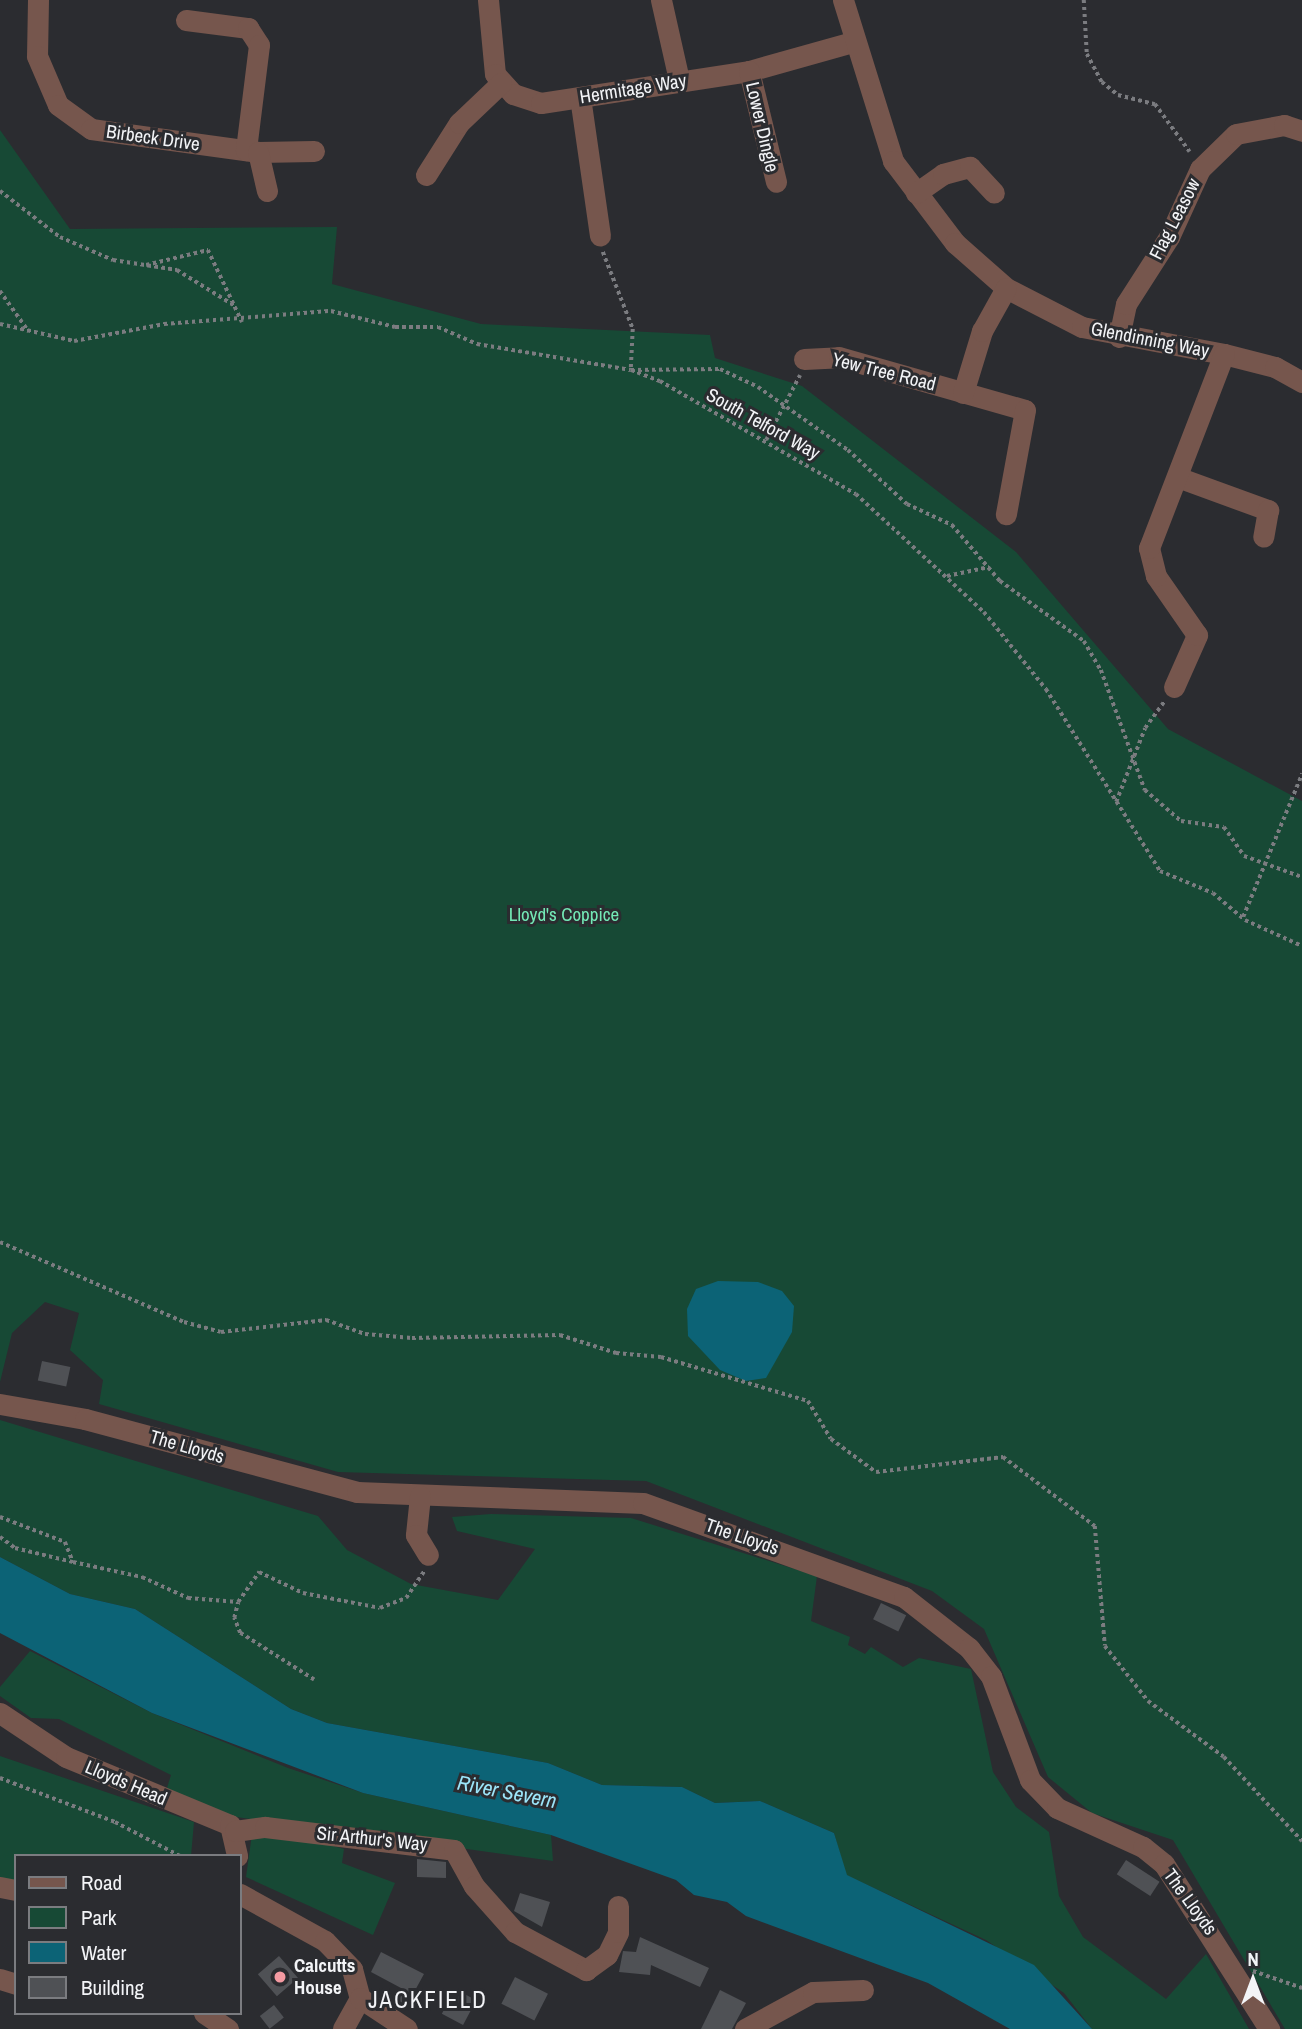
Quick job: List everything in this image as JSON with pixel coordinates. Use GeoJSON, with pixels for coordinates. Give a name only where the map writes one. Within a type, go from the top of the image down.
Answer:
{"type":"FeatureCollection","features":[{"type":"Feature","properties":{"kind":"street","name":"Birbeck Drive"},"geometry":{"type":"LineString","coordinates":[[38,0],[37,56],[58,104],[91,129],[252,151],[314,151]]}},
{"type":"Feature","properties":{"kind":"street"},"geometry":{"type":"LineString","coordinates":[[426,175],[459,122],[501,83],[488,56],[488,0]]}},
{"type":"Feature","properties":{"kind":"street"},"geometry":{"type":"LineString","coordinates":[[661,0],[679,80]]}},
{"type":"Feature","properties":{"kind":"street","name":"Glendinning Way"},"geometry":{"type":"LineString","coordinates":[[843,0],[852,42],[893,161],[955,243],[1006,288],[1082,327],[1119,337],[1224,354],[1275,367],[1302,382]]}},
{"type":"Feature","properties":{"kind":"street"},"geometry":{"type":"LineString","coordinates":[[186,20],[248,28],[260,45],[252,151],[267,191]]}},
{"type":"Feature","properties":{"kind":"street","name":"Hermitage Way"},"geometry":{"type":"LineString","coordinates":[[501,83],[535,102],[580,97],[749,71],[852,42]]}},
{"type":"Feature","properties":{"kind":"street","name":"Lower Dingle"},"geometry":{"type":"LineString","coordinates":[[749,71],[776,182]]}},
{"type":"Feature","properties":{"kind":"street"},"geometry":{"type":"LineString","coordinates":[[580,97],[600,236]]}},
{"type":"Feature","properties":{"kind":"street","name":"Flag Leasow"},"geometry":{"type":"LineString","coordinates":[[1119,337],[1126,304],[1169,237],[1200,169],[1236,134],[1284,125],[1302,131]]}},
{"type":"Feature","properties":{"kind":"street"},"geometry":{"type":"LineString","coordinates":[[916,193],[943,174],[970,167],[994,193]]}},
{"type":"Feature","properties":{"kind":"street","name":"Yew Tree Road"},"geometry":{"type":"LineString","coordinates":[[963,393],[982,331],[1006,288]]}},
{"type":"Feature","properties":{"kind":"street"},"geometry":{"type":"LineString","coordinates":[[1174,687],[1197,635],[1156,576],[1149,548],[1180,478],[1224,354]]}},
{"type":"Feature","properties":{"kind":"street","name":"Yew Tree Road"},"geometry":{"type":"LineString","coordinates":[[804,359],[839,357],[1025,410],[1006,514]]}},
{"type":"Feature","properties":{"kind":"street"},"geometry":{"type":"LineString","coordinates":[[1180,478],[1268,510],[1263,537]]}},
{"type":"Feature","properties":{"kind":"street","name":"The Lloyds"},"geometry":{"type":"LineString","coordinates":[[0,1404],[98,1422],[302,1482],[420,1496],[643,1503],[904,1597],[969,1648],[990,1676],[1030,1780],[1057,1808],[1143,1847],[1164,1864],[1234,1966],[1269,2029]]}},
{"type":"Feature","properties":{"kind":"street"},"geometry":{"type":"LineString","coordinates":[[420,1496],[416,1535],[428,1555]]}},
{"type":"Feature","properties":{"kind":"street","name":"Lloyds Head"},"geometry":{"type":"LineString","coordinates":[[0,1713],[66,1757],[235,1831]]}},
{"type":"Feature","properties":{"kind":"street","name":"Sir Arthur's Way"},"geometry":{"type":"LineString","coordinates":[[235,1831],[265,1827],[453,1850],[515,1932],[586,1970],[607,1955],[618,1932],[618,1906]]}},
{"type":"Feature","properties":{"kind":"street"},"geometry":{"type":"LineString","coordinates":[[235,1831],[237,1854]]}},
{"type":"Feature","properties":{"kind":"street"},"geometry":{"type":"LineString","coordinates":[[242,1895],[325,1941],[352,1969],[360,1998],[407,2029]]}},
{"type":"Feature","properties":{"kind":"street"},"geometry":{"type":"LineString","coordinates":[[745,2029],[813,1992],[863,1990]]}},
{"type":"Feature","properties":{"kind":"street"},"geometry":{"type":"LineString","coordinates":[[343,2029],[360,1998]]}},
{"type":"Feature","properties":{"kind":"street"},"geometry":{"type":"LineString","coordinates":[[207,2015],[228,2029]]}},
{"type":"Feature","properties":{"kind":"path"},"geometry":{"type":"LineString","coordinates":[[1084,0],[1087,54],[1102,82],[1118,95],[1155,104],[1200,169]]}},
{"type":"Feature","properties":{"kind":"path"},"geometry":{"type":"LineString","coordinates":[[0,191],[60,237],[113,260],[177,270],[235,306]]}},
{"type":"Feature","properties":{"kind":"path"},"geometry":{"type":"LineString","coordinates":[[600,236],[605,265],[633,328],[631,370],[720,369],[787,405],[907,504],[952,525],[989,567],[1084,641],[1101,670],[1144,790],[1181,821],[1224,827],[1244,856],[1266,861],[1302,877]]}},
{"type":"Feature","properties":{"kind":"path"},"geometry":{"type":"LineString","coordinates":[[144,265],[208,250],[242,322]]}},
{"type":"Feature","properties":{"kind":"path"},"geometry":{"type":"LineString","coordinates":[[0,291],[30,333]]}},
{"type":"Feature","properties":{"kind":"path","name":"South Telford Way"},"geometry":{"type":"LineString","coordinates":[[0,324],[19,331],[74,341],[164,324],[242,322],[331,312],[395,327],[438,327],[477,344],[631,370],[766,440],[856,495],[946,576],[1046,689],[1160,871],[1213,893],[1242,918],[1302,946]]}},
{"type":"Feature","properties":{"kind":"path"},"geometry":{"type":"LineString","coordinates":[[766,440],[787,405],[804,359]]}},
{"type":"Feature","properties":{"kind":"path"},"geometry":{"type":"LineString","coordinates":[[946,576],[989,567]]}},
{"type":"Feature","properties":{"kind":"path"},"geometry":{"type":"LineString","coordinates":[[1116,802],[1135,766],[1145,728],[1174,687]]}},
{"type":"Feature","properties":{"kind":"path"},"geometry":{"type":"LineString","coordinates":[[1242,918],[1302,774]]}},
{"type":"Feature","properties":{"kind":"path"},"geometry":{"type":"LineString","coordinates":[[0,1242],[184,1322],[221,1332],[326,1320],[365,1334],[412,1338],[560,1335],[616,1353],[662,1357],[808,1401],[831,1439],[876,1472],[1003,1457],[1095,1526],[1105,1646],[1148,1700],[1224,1756],[1302,1841]]}},
{"type":"Feature","properties":{"kind":"path"},"geometry":{"type":"LineString","coordinates":[[0,1517],[65,1542],[73,1562]]}},
{"type":"Feature","properties":{"kind":"path"},"geometry":{"type":"LineString","coordinates":[[0,1537],[15,1548],[142,1577],[188,1598],[239,1602]]}},
{"type":"Feature","properties":{"kind":"path"},"geometry":{"type":"LineString","coordinates":[[313,1680],[240,1633],[234,1618],[239,1602],[259,1572],[303,1593],[380,1608],[406,1598],[423,1576],[428,1555]]}},
{"type":"Feature","properties":{"kind":"path"},"geometry":{"type":"LineString","coordinates":[[0,1778],[116,1822],[176,1854]]}},
{"type":"Feature","properties":{"kind":"path"},"geometry":{"type":"LineString","coordinates":[[1234,1966],[1302,1988]]}},
{"type":"Feature","properties":{"kind":"green space","name":"Lloyd's Coppice"},"geometry":{"type":"Polygon","coordinates":[[[0,130],[70,229],[337,227],[332,284],[481,324],[710,335],[715,358],[802,386],[1016,552],[1168,729],[1302,801],[1302,2029],[1285,2029],[1173,1840],[1092,1813],[1048,1777],[984,1629],[932,1591],[646,1481],[338,1472],[99,1404],[103,1380],[70,1350],[79,1313],[45,1302],[12,1333],[0,1382],[0,130]]]}},
{"type":"Feature","properties":{"kind":"green space"},"geometry":{"type":"Polygon","coordinates":[[[0,1420],[318,1516],[347,1550],[411,1584],[498,1600],[535,1549],[457,1531],[452,1517],[491,1514],[631,1518],[817,1576],[811,1621],[850,1637],[848,1645],[865,1654],[871,1647],[903,1667],[919,1658],[971,1669],[993,1772],[1016,1807],[1049,1832],[1059,1896],[1083,1937],[1166,1999],[1206,1954],[1249,2029],[1092,2029],[1064,1993],[986,1940],[846,1875],[834,1833],[760,1801],[715,1803],[682,1787],[602,1785],[548,1763],[327,1723],[291,1709],[135,1609],[70,1594],[0,1557],[0,1420]]]}},
{"type":"Feature","properties":{"kind":"green space"},"geometry":{"type":"Polygon","coordinates":[[[30,1651],[152,1713],[288,1768],[363,1793],[551,1835],[553,1861],[236,1817],[166,1791],[171,1775],[59,1719],[31,1718],[0,1696],[0,1687],[30,1651]]]}},
{"type":"Feature","properties":{"kind":"green space"},"geometry":{"type":"Polygon","coordinates":[[[0,1756],[194,1822],[191,1854],[14,1854],[14,1886],[0,1883],[0,1756]]]}},
{"type":"Feature","properties":{"kind":"green space"},"geometry":{"type":"Polygon","coordinates":[[[252,1834],[303,1837],[344,1849],[342,1863],[395,1883],[373,1935],[246,1877],[252,1834]]]}},
{"type":"Feature","properties":{"kind":"water"},"geometry":{"type":"Polygon","coordinates":[[[718,1281],[758,1282],[782,1291],[794,1306],[792,1332],[766,1378],[746,1381],[720,1370],[688,1336],[687,1309],[696,1289],[718,1281]]]}},
{"type":"Feature","properties":{"kind":"water","name":"River Severn"},"geometry":{"type":"Polygon","coordinates":[[[0,1557],[70,1594],[135,1609],[291,1709],[327,1723],[548,1763],[602,1785],[682,1787],[715,1803],[760,1801],[834,1833],[847,1875],[1034,1965],[1092,2029],[1010,2029],[928,1983],[746,1916],[727,1902],[694,1895],[676,1880],[551,1835],[363,1793],[152,1713],[0,1633],[0,1557]]]}},
{"type":"Feature","properties":{"kind":"building"},"geometry":{"type":"Polygon","coordinates":[[[42,1361],[70,1367],[66,1387],[38,1381],[42,1361]]]}},
{"type":"Feature","properties":{"kind":"building"},"geometry":{"type":"Polygon","coordinates":[[[881,1603],[906,1615],[898,1631],[873,1619],[881,1603]]]}},
{"type":"Feature","properties":{"kind":"building"},"geometry":{"type":"Polygon","coordinates":[[[417,1859],[446,1862],[446,1878],[417,1877],[417,1859]]]}},
{"type":"Feature","properties":{"kind":"building"},"geometry":{"type":"Polygon","coordinates":[[[1126,1860],[1160,1882],[1150,1896],[1117,1874],[1126,1860]]]}},
{"type":"Feature","properties":{"kind":"building"},"geometry":{"type":"Polygon","coordinates":[[[520,1893],[550,1902],[542,1927],[514,1911],[520,1893]]]}},
{"type":"Feature","properties":{"kind":"building"},"geometry":{"type":"Polygon","coordinates":[[[640,1937],[709,1968],[700,1987],[651,1965],[650,1975],[619,1972],[623,1951],[636,1952],[640,1937]]]}},
{"type":"Feature","properties":{"kind":"building"},"geometry":{"type":"Polygon","coordinates":[[[381,1952],[424,1974],[407,2005],[395,1999],[401,1988],[371,1972],[381,1952]]]}},
{"type":"Feature","properties":{"kind":"building"},"geometry":{"type":"Polygon","coordinates":[[[279,1956],[298,1978],[277,1996],[258,1974],[279,1956]]]}},
{"type":"Feature","properties":{"kind":"building"},"geometry":{"type":"Polygon","coordinates":[[[515,1977],[548,1994],[534,2021],[501,2004],[515,1977]]]}},
{"type":"Feature","properties":{"kind":"building"},"geometry":{"type":"Polygon","coordinates":[[[455,1989],[476,2000],[463,2025],[442,2014],[455,1989]]]}},
{"type":"Feature","properties":{"kind":"building"},"geometry":{"type":"Polygon","coordinates":[[[720,1990],[746,2003],[732,2029],[701,2029],[720,1990]]]}},
{"type":"Feature","properties":{"kind":"building"},"geometry":{"type":"Polygon","coordinates":[[[274,2005],[284,2018],[270,2029],[260,2016],[274,2005]]]}},
{"type":"Feature","properties":{"kind":"place","name":"Calcutts House"},"geometry":{"type":"Point","coordinates":[280,1977]}},
{"type":"Feature","properties":{"kind":"district","name":"JACKFIELD"},"geometry":{"type":"Point","coordinates":[428,2000]}}]}
